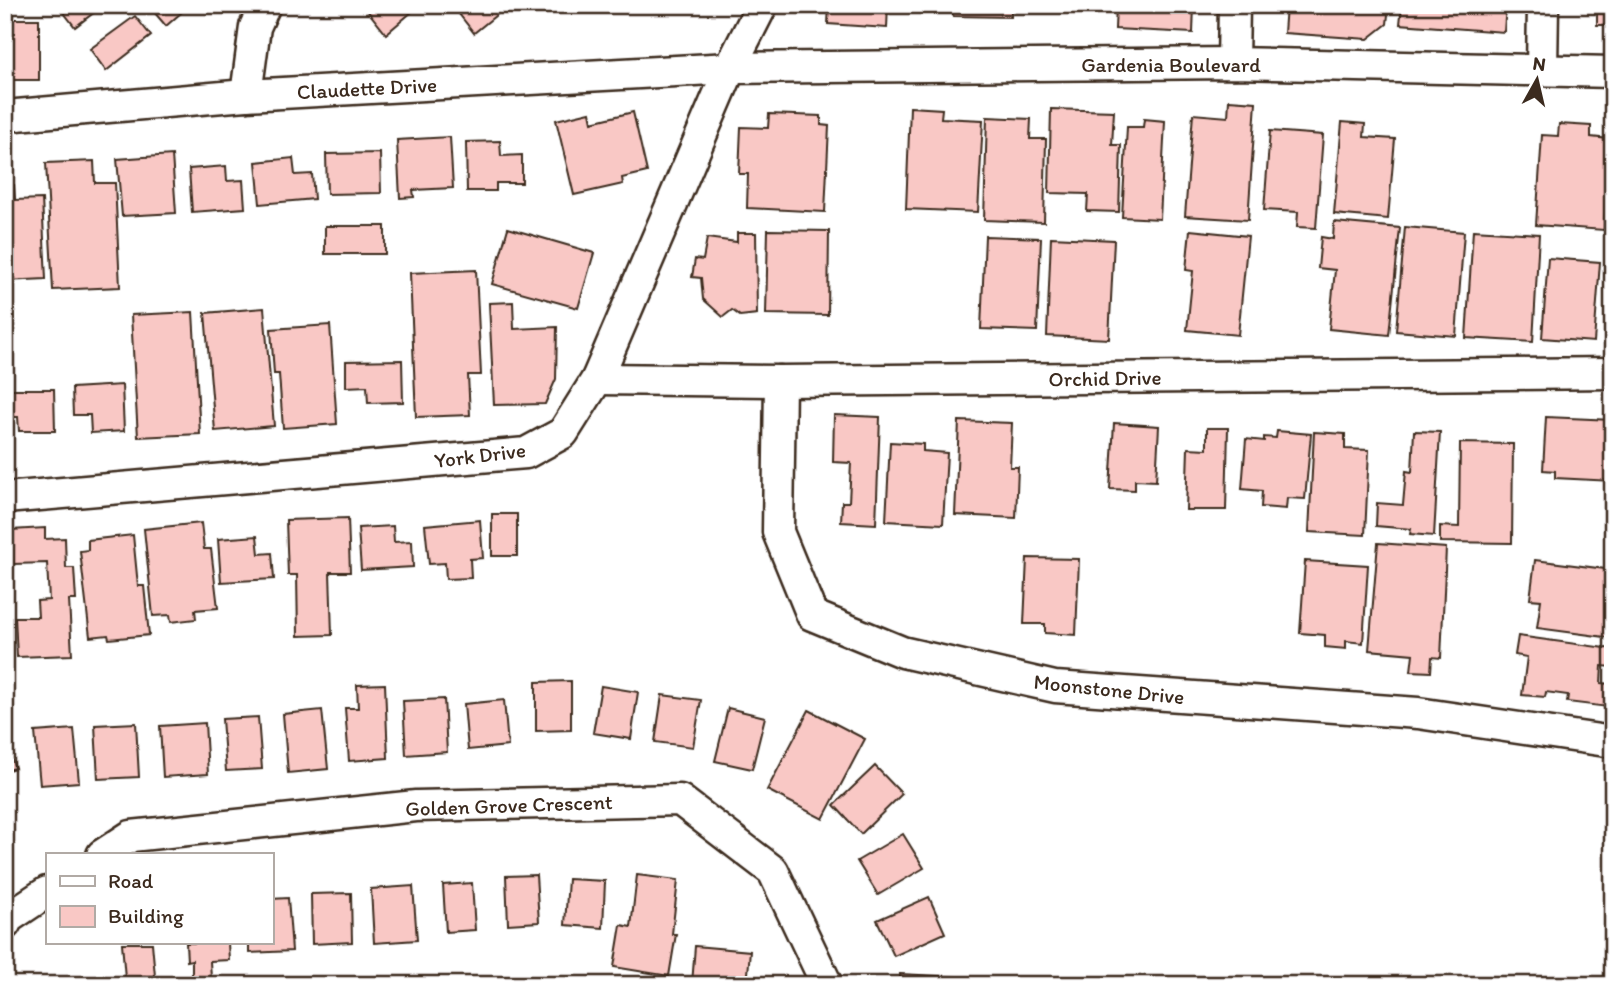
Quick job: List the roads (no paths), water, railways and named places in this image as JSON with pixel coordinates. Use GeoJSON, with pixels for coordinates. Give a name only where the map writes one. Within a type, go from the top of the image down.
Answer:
{"type":"FeatureCollection","features":[{"type":"Feature","properties":{"kind":"street"},"geometry":{"type":"LineString","coordinates":[[246,95],[255,27],[265,5]]}},
{"type":"Feature","properties":{"kind":"street","name":"York Drive"},"geometry":{"type":"LineString","coordinates":[[5,498],[526,453],[563,433],[597,379],[730,68],[762,5]]}},
{"type":"Feature","properties":{"kind":"street"},"geometry":{"type":"LineString","coordinates":[[1233,62],[1234,5]]}},
{"type":"Feature","properties":{"kind":"street"},"geometry":{"type":"LineString","coordinates":[[1542,69],[1543,5]]}},
{"type":"Feature","properties":{"kind":"street","name":"Gardenia Boulevard"},"geometry":{"type":"LineString","coordinates":[[730,68],[1233,62],[1613,72]]}},
{"type":"Feature","properties":{"kind":"street","name":"Claudette Drive"},"geometry":{"type":"LineString","coordinates":[[5,116],[246,95],[730,68]]}},
{"type":"Feature","properties":{"kind":"street","name":"Orchid Drive"},"geometry":{"type":"LineString","coordinates":[[597,379],[780,381],[1613,373]]}},
{"type":"Feature","properties":{"kind":"street","name":"Moonstone Drive"},"geometry":{"type":"LineString","coordinates":[[780,381],[778,532],[812,615],[902,652],[1055,687],[1418,713],[1613,743]]}},
{"type":"Feature","properties":{"kind":"street","name":"Golden Grove Crescent"},"geometry":{"type":"LineString","coordinates":[[105,853],[131,836],[416,806],[680,800],[773,871],[827,985]]}},
{"type":"Feature","properties":{"kind":"street"},"geometry":{"type":"LineString","coordinates":[[5,923],[8,918],[46,893]]}}]}
